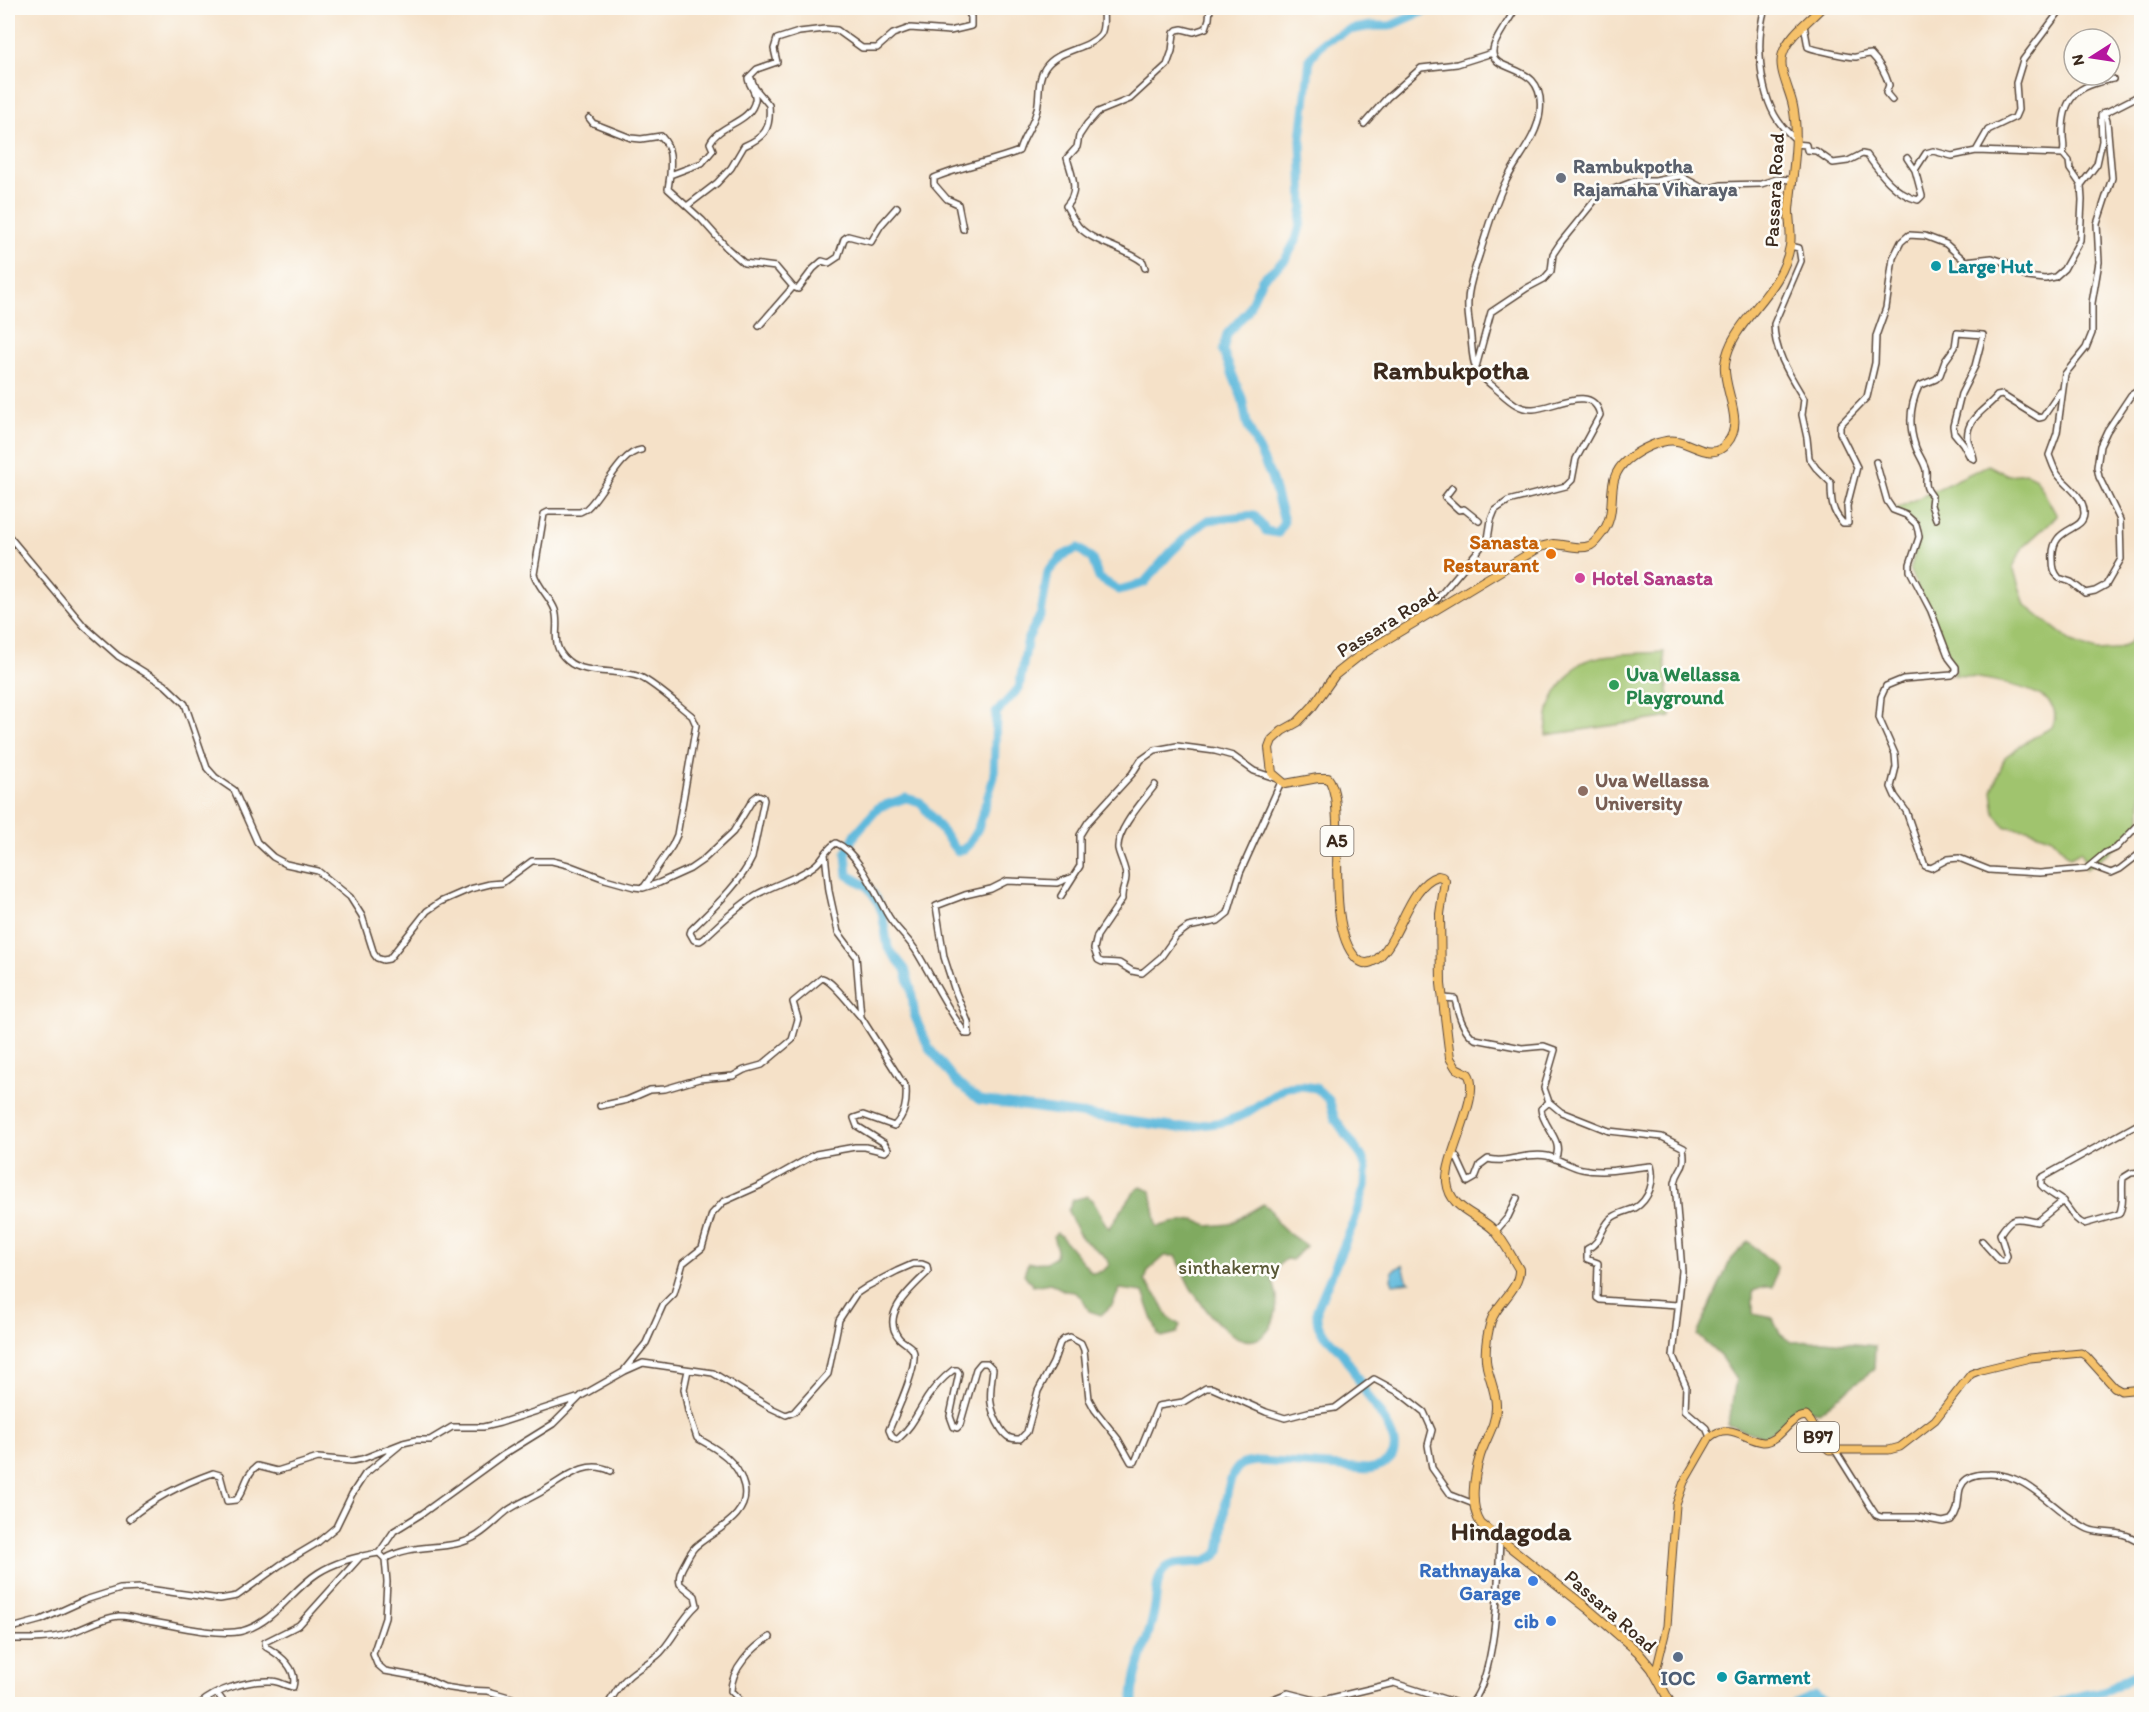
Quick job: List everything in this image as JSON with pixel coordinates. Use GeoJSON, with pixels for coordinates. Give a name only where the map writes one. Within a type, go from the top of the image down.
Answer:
{"type":"FeatureCollection","features":[{"type":"Feature","properties":{"kind":"highway","name":"Passara Road"},"geometry":{"type":"LineString","coordinates":[[1279,780],[1272,773],[1269,759],[1272,740],[1298,722],[1313,706],[1335,675],[1359,656],[1540,547],[1554,544],[1587,548],[1594,543],[1603,533],[1610,519],[1612,485],[1616,473],[1631,456],[1670,440],[1711,452],[1724,447],[1732,435],[1733,425],[1725,362],[1744,323],[1778,281],[1790,246],[1789,212],[1795,142],[1793,107],[1781,59],[1785,48],[1821,8]]}},
{"type":"Feature","properties":{"kind":"highway","name":"A5"},"geometry":{"type":"LineString","coordinates":[[1279,780],[1291,784],[1324,778],[1330,781],[1336,808],[1338,906],[1347,943],[1358,961],[1365,964],[1370,963],[1380,956],[1411,903],[1426,883],[1438,876],[1444,879],[1446,884],[1440,914],[1441,984],[1450,1058],[1456,1068],[1468,1074],[1471,1085],[1464,1121],[1448,1171],[1447,1183],[1451,1195],[1460,1207],[1495,1232],[1519,1269],[1517,1281],[1491,1323],[1486,1360],[1496,1407],[1493,1424],[1478,1465],[1474,1503]]}},
{"type":"Feature","properties":{"kind":"highway","name":"Passara Road"},"geometry":{"type":"LineString","coordinates":[[1474,1503],[1481,1524],[1644,1658],[1671,1704]]}},
{"type":"Feature","properties":{"kind":"main road","name":"B97"},"geometry":{"type":"LineString","coordinates":[[1710,1437],[1719,1432],[1732,1431],[1759,1441],[1767,1441],[1774,1438],[1798,1417],[1806,1416],[1811,1421],[1822,1444],[1829,1450],[1889,1450],[1900,1447],[1935,1420],[1971,1374],[2030,1358],[2080,1353],[2086,1356],[2114,1387],[2121,1391],[2142,1389]]}},
{"type":"Feature","properties":{"kind":"main road"},"geometry":{"type":"LineString","coordinates":[[1655,1675],[1666,1626],[1677,1505],[1684,1482],[1710,1437]]}},
{"type":"Feature","properties":{"kind":"street"},"geometry":{"type":"LineString","coordinates":[[670,175],[702,163],[713,150],[710,143],[714,136],[749,113],[755,95],[747,81],[757,69],[777,62],[774,49],[777,39],[799,32],[837,30],[862,48],[877,48],[892,34],[910,28],[950,31],[970,26],[971,17],[966,8]]}},
{"type":"Feature","properties":{"kind":"street"},"geometry":{"type":"LineString","coordinates":[[963,229],[958,204],[947,199],[934,184],[934,177],[957,168],[999,159],[1019,151],[1036,113],[1040,84],[1045,69],[1058,56],[1087,44],[1101,35],[1103,8]]}},
{"type":"Feature","properties":{"kind":"street"},"geometry":{"type":"LineString","coordinates":[[1144,268],[1143,262],[1132,254],[1080,228],[1072,217],[1066,206],[1073,199],[1075,187],[1067,158],[1077,147],[1083,130],[1098,112],[1130,99],[1167,65],[1172,51],[1174,33],[1177,30],[1194,32],[1206,28],[1210,8]]}},
{"type":"Feature","properties":{"kind":"street"},"geometry":{"type":"LineString","coordinates":[[1418,621],[1488,539],[1495,510],[1508,501],[1566,486],[1572,480],[1576,459],[1600,415],[1598,407],[1592,401],[1582,398],[1533,409],[1517,406],[1481,376],[1473,360],[1469,288],[1490,221],[1506,180],[1524,154],[1539,117],[1540,108],[1534,82],[1528,75],[1495,61],[1492,53],[1514,8]]}},
{"type":"Feature","properties":{"kind":"street"},"geometry":{"type":"LineString","coordinates":[[1765,8],[1759,50],[1762,80],[1781,125],[1795,142],[1806,145],[1807,150],[1816,152],[1833,163],[1848,161],[1862,154],[1867,155],[1892,185],[1918,200],[1921,190],[1915,170],[1907,158]]}},
{"type":"Feature","properties":{"kind":"street"},"geometry":{"type":"LineString","coordinates":[[1976,151],[1988,130],[2015,117],[2018,110],[2016,83],[2023,60],[2062,8]]}},
{"type":"Feature","properties":{"kind":"street"},"geometry":{"type":"LineString","coordinates":[[1804,25],[1808,47],[1813,50],[1836,52],[1842,57],[1871,54],[1882,66],[1889,85],[1886,93],[1892,100]]}},
{"type":"Feature","properties":{"kind":"street"},"geometry":{"type":"LineString","coordinates":[[1364,124],[1387,98],[1421,68],[1457,64],[1492,53]]}},
{"type":"Feature","properties":{"kind":"street"},"geometry":{"type":"LineString","coordinates":[[687,206],[717,183],[736,162],[744,146],[756,142],[767,130],[769,105],[755,88],[750,76]]}},
{"type":"Feature","properties":{"kind":"street"},"geometry":{"type":"LineString","coordinates":[[2063,154],[2066,113],[2073,94],[2083,87]]}},
{"type":"Feature","properties":{"kind":"street"},"geometry":{"type":"LineString","coordinates":[[2081,185],[2097,164],[2102,141],[2101,115],[2142,94]]}},
{"type":"Feature","properties":{"kind":"street"},"geometry":{"type":"LineString","coordinates":[[2104,112],[2107,121],[2112,178],[2097,224],[2099,262],[2092,303],[2092,333],[2086,348],[2065,374],[2057,434],[2049,455],[2057,475],[2074,490],[2083,507],[2084,516],[2081,522],[2055,539],[2052,549],[2053,568],[2059,578],[2071,582],[2085,593],[2106,585],[2121,560],[2120,520],[2099,477],[2097,467],[2100,446],[2107,431],[2131,395],[2142,388]]}},
{"type":"Feature","properties":{"kind":"street"},"geometry":{"type":"LineString","coordinates":[[589,118],[593,123],[631,138],[661,136],[669,146],[671,153],[668,189],[744,263],[776,267],[793,287],[798,289],[822,261],[829,263],[838,257],[844,240],[848,236],[871,242],[897,207]]}},
{"type":"Feature","properties":{"kind":"street"},"geometry":{"type":"LineString","coordinates":[[1790,246],[1799,248],[1801,261],[1774,324],[1774,331],[1785,367],[1804,399],[1802,415],[1809,458],[1816,468],[1829,479],[1831,502],[1836,515],[1843,523],[1848,523],[1846,506],[1857,467],[1840,433],[1840,425],[1867,397],[1875,363],[1876,336],[1887,308],[1893,258],[1901,242],[1909,235],[1925,236],[1946,244],[1965,261],[1992,258],[2007,262],[2027,277],[2044,279],[2055,277],[2064,269],[2080,240],[2081,185],[2070,169],[2070,161],[2063,154],[1987,150],[1952,156],[1934,151],[1926,153],[1915,170]]}},
{"type":"Feature","properties":{"kind":"street"},"geometry":{"type":"LineString","coordinates":[[1476,369],[1491,312],[1544,279],[1551,271],[1552,254],[1596,199],[1606,192],[1635,181],[1654,181],[1680,176],[1701,187],[1710,188],[1721,185],[1793,180]]}},
{"type":"Feature","properties":{"kind":"street"},"geometry":{"type":"LineString","coordinates":[[759,326],[793,287]]}},
{"type":"Feature","properties":{"kind":"street"},"geometry":{"type":"LineString","coordinates":[[1936,519],[1931,505],[1932,496],[1925,488],[1926,469],[1915,445],[1910,416],[1913,398],[1919,386],[1940,375],[1945,361],[1955,347],[1957,333],[1983,335],[1975,366],[1961,394],[1953,426],[1954,433],[1964,444],[1970,457],[1974,459],[1974,453],[1968,440],[1971,425],[1978,412],[1997,396],[2001,395],[2039,418],[2043,417],[2061,391]]}},
{"type":"Feature","properties":{"kind":"street"},"geometry":{"type":"LineString","coordinates":[[641,450],[635,450],[624,460],[586,509],[580,512],[544,514],[534,574],[554,608],[555,641],[568,662],[582,668],[641,677],[692,716],[696,725],[677,836],[643,888]]}},
{"type":"Feature","properties":{"kind":"street"},"geometry":{"type":"LineString","coordinates":[[1876,462],[1887,501],[1893,510],[1916,524],[1919,537],[1910,571],[1931,611],[1949,658],[1956,667],[1952,675],[1903,679],[1886,686],[1881,697],[1879,718],[1894,754],[1896,767],[1891,787],[1894,796],[1906,811],[1925,866],[1931,868],[1948,859],[1959,858],[1989,870],[2040,873],[2086,869],[2105,853],[2116,848],[2142,821]]}},
{"type":"Feature","properties":{"kind":"street"},"geometry":{"type":"LineString","coordinates":[[1452,488],[1445,497],[1459,510],[1464,509],[1479,521]]}},
{"type":"Feature","properties":{"kind":"street"},"geometry":{"type":"LineString","coordinates":[[8,535],[84,626],[118,656],[180,697],[185,704],[207,768],[215,777],[234,789],[257,842],[273,857],[286,864],[318,871],[350,897],[362,916],[372,950],[377,958],[383,960],[389,958],[427,911],[440,902],[470,889],[502,883],[532,861],[552,861],[605,879],[643,888],[690,869],[704,860],[733,832],[753,799],[758,795],[763,796],[764,800],[749,866],[718,903],[691,930],[690,933],[694,940],[703,939],[758,894],[812,867],[830,846],[836,843],[851,854],[891,921],[906,936],[918,954],[955,1020],[966,1034],[969,1034],[970,1031],[945,957],[936,906],[965,895],[991,890],[1007,881],[1057,883],[1073,877]]}},
{"type":"Feature","properties":{"kind":"street"},"geometry":{"type":"LineString","coordinates":[[1061,896],[1080,866],[1080,835],[1088,822],[1132,774],[1141,760],[1155,750],[1177,746],[1233,756],[1254,771],[1279,780],[1240,873],[1228,913],[1218,921],[1188,927],[1176,936],[1161,957],[1142,973],[1132,971],[1119,963],[1098,960],[1094,949],[1097,936],[1122,899],[1121,890],[1126,877],[1118,848],[1119,838],[1155,785]]}},
{"type":"Feature","properties":{"kind":"street"},"geometry":{"type":"LineString","coordinates":[[2092,866],[2111,873],[2142,852]]}},
{"type":"Feature","properties":{"kind":"street"},"geometry":{"type":"LineString","coordinates":[[825,854],[829,891],[838,932],[856,956],[861,1017]]}},
{"type":"Feature","properties":{"kind":"street"},"geometry":{"type":"LineString","coordinates":[[600,1106],[627,1100],[650,1090],[665,1089],[699,1079],[729,1077],[762,1065],[792,1040],[798,1019],[793,1002],[822,978],[832,982],[841,996],[861,1017],[906,1088],[907,1100],[903,1117],[894,1126],[863,1114],[854,1118],[856,1126],[884,1143],[887,1151],[882,1153],[866,1147],[855,1147],[816,1154],[761,1185],[723,1202],[712,1214],[702,1248],[683,1263],[675,1294],[663,1305],[646,1343],[625,1371]]}},
{"type":"Feature","properties":{"kind":"street"},"geometry":{"type":"LineString","coordinates":[[1444,998],[1455,999],[1457,1012],[1469,1035],[1487,1043],[1500,1043],[1522,1048],[1544,1046],[1555,1050],[1544,1088],[1549,1102],[1561,1112],[1603,1128],[1662,1137],[1684,1148],[1686,1161],[1675,1183],[1682,1271],[1673,1356],[1686,1386],[1685,1410],[1706,1428],[1710,1437]]}},
{"type":"Feature","properties":{"kind":"street"},"geometry":{"type":"LineString","coordinates":[[1549,1102],[1541,1109],[1542,1116],[1558,1148],[1555,1159]]}},
{"type":"Feature","properties":{"kind":"street"},"geometry":{"type":"LineString","coordinates":[[2142,1122],[2041,1178],[2041,1185],[2047,1192],[2063,1202],[2076,1221],[2084,1224],[2119,1214],[2123,1208],[2121,1189],[2123,1178],[2131,1173],[2142,1172]]}},
{"type":"Feature","properties":{"kind":"street"},"geometry":{"type":"LineString","coordinates":[[1452,1155],[1456,1156],[1468,1182],[1473,1181],[1480,1166],[1488,1159],[1497,1162],[1530,1155],[1548,1156],[1580,1169],[1594,1171],[1652,1166],[1654,1176],[1652,1186],[1640,1204],[1613,1217],[1604,1228],[1596,1245],[1587,1249],[1587,1259],[1599,1265],[1597,1298],[1600,1300],[1678,1305]]}},
{"type":"Feature","properties":{"kind":"street"},"geometry":{"type":"LineString","coordinates":[[1495,1232],[1508,1217],[1517,1198]]}},
{"type":"Feature","properties":{"kind":"street"},"geometry":{"type":"LineString","coordinates":[[1982,1241],[2000,1261],[2005,1261],[2007,1256],[2000,1234],[2009,1221],[2016,1218],[2037,1222],[2063,1202]]}},
{"type":"Feature","properties":{"kind":"street"},"geometry":{"type":"LineString","coordinates":[[129,1519],[165,1493],[213,1473],[220,1475],[227,1501],[236,1500],[251,1470],[257,1466],[277,1471],[318,1458],[352,1461],[403,1443],[430,1440],[452,1427],[483,1427],[500,1424],[581,1396],[643,1363],[712,1373],[786,1415],[794,1412],[828,1374],[839,1320],[856,1294],[897,1271],[922,1263],[927,1266],[927,1272],[899,1302],[894,1317],[896,1335],[912,1348],[914,1354],[911,1372],[889,1430],[892,1437],[897,1440],[909,1430],[928,1396],[953,1370],[959,1373],[950,1416],[954,1427],[957,1428],[960,1425],[976,1369],[981,1363],[987,1363],[993,1369],[989,1401],[992,1414],[1005,1435],[1010,1439],[1020,1439],[1027,1431],[1038,1391],[1053,1363],[1060,1343],[1070,1337],[1075,1338],[1084,1350],[1089,1399],[1118,1438],[1131,1462],[1136,1462],[1138,1458],[1158,1406],[1183,1402],[1206,1388],[1212,1388],[1285,1418],[1329,1410],[1374,1379],[1386,1383],[1424,1412],[1432,1430],[1428,1445],[1432,1468],[1451,1496],[1474,1503]]}},
{"type":"Feature","properties":{"kind":"street"},"geometry":{"type":"LineString","coordinates":[[608,1704],[628,1676],[662,1651],[697,1605],[695,1596],[680,1584],[678,1577],[683,1566],[694,1549],[735,1516],[747,1497],[736,1465],[719,1450],[697,1438],[684,1389],[688,1370]]}},
{"type":"Feature","properties":{"kind":"street"},"geometry":{"type":"LineString","coordinates":[[8,1639],[46,1638],[68,1634],[98,1621],[120,1616],[211,1631],[229,1633],[242,1631],[278,1611],[299,1588],[319,1572],[361,1556],[379,1553],[394,1531],[423,1513],[503,1455],[553,1424],[581,1396]]}},
{"type":"Feature","properties":{"kind":"street"},"geometry":{"type":"LineString","coordinates":[[8,1629],[41,1620],[85,1600],[120,1588],[141,1588],[220,1599],[237,1596],[280,1565],[317,1543],[336,1527],[352,1494],[365,1474],[403,1443]]}},
{"type":"Feature","properties":{"kind":"street"},"geometry":{"type":"LineString","coordinates":[[1834,1450],[1876,1515],[1881,1517],[1917,1517],[1944,1522],[1951,1520],[1959,1508],[1959,1491],[1962,1483],[1969,1477],[1979,1474],[1998,1473],[2013,1476],[2076,1522],[2092,1530],[2125,1535],[2142,1543]]}},
{"type":"Feature","properties":{"kind":"street"},"geometry":{"type":"LineString","coordinates":[[385,1559],[394,1553],[419,1547],[464,1543],[480,1534],[509,1510],[574,1471],[590,1466],[604,1467],[610,1471]]}},
{"type":"Feature","properties":{"kind":"street"},"geometry":{"type":"LineString","coordinates":[[1260,1704],[1288,1693],[1319,1703],[1394,1683],[1460,1704],[1472,1703],[1479,1695],[1490,1655],[1496,1620],[1500,1540]]}},
{"type":"Feature","properties":{"kind":"street"},"geometry":{"type":"LineString","coordinates":[[379,1553],[385,1559],[387,1582],[385,1618],[373,1654],[376,1664],[385,1671],[424,1678],[454,1688],[488,1691],[524,1704]]}},
{"type":"Feature","properties":{"kind":"street"},"geometry":{"type":"LineString","coordinates":[[200,1704],[217,1693],[257,1682],[271,1681],[293,1687],[295,1681],[292,1670],[277,1653],[266,1647],[265,1642],[299,1625],[361,1556]]}},
{"type":"Feature","properties":{"kind":"street"},"geometry":{"type":"LineString","coordinates":[[744,1704],[731,1691],[731,1684],[740,1665],[749,1654],[770,1637]]}},
{"type":"Feature","properties":{"kind":"street"},"geometry":{"type":"LineString","coordinates":[[217,1693],[225,1704]]}},
{"type":"Feature","properties":{"kind":"street"},"geometry":{"type":"LineString","coordinates":[[8,1698],[26,1704]]}},
{"type":"Feature","properties":{"kind":"green space"},"geometry":{"type":"Polygon","coordinates":[[[1988,465],[2008,475],[2026,473],[2036,478],[2057,516],[2023,547],[2013,567],[2025,605],[2072,642],[2096,651],[2113,650],[2127,645],[2136,635],[2141,621],[2141,821],[2126,839],[2086,869],[2081,851],[2070,857],[2052,838],[2027,829],[2006,827],[1995,815],[1992,791],[2005,757],[2052,727],[2054,711],[2049,702],[2031,691],[1974,677],[1952,675],[1956,671],[1910,571],[1919,537],[1916,524],[1893,510],[1988,465]]]}},
{"type":"Feature","properties":{"kind":"green space","name":"Uva Wellassa Playground"},"geometry":{"type":"Polygon","coordinates":[[[1664,652],[1671,717],[1546,735],[1552,700],[1565,680],[1581,663],[1610,655],[1664,652]]]}},
{"type":"Feature","properties":{"kind":"green space","name":"sinthakerny"},"geometry":{"type":"Polygon","coordinates":[[[1141,1187],[1151,1191],[1157,1227],[1195,1220],[1208,1226],[1230,1224],[1263,1204],[1270,1210],[1281,1227],[1306,1246],[1292,1260],[1286,1259],[1275,1268],[1272,1274],[1277,1297],[1276,1307],[1273,1322],[1264,1335],[1254,1340],[1244,1340],[1224,1329],[1194,1293],[1176,1256],[1165,1256],[1148,1271],[1145,1281],[1159,1299],[1168,1317],[1180,1325],[1177,1333],[1162,1337],[1158,1334],[1143,1292],[1120,1289],[1112,1305],[1101,1315],[1089,1311],[1081,1297],[1074,1292],[1065,1291],[1050,1283],[1033,1286],[1024,1274],[1028,1263],[1046,1262],[1056,1256],[1057,1250],[1053,1236],[1057,1233],[1092,1273],[1103,1271],[1109,1265],[1104,1256],[1086,1242],[1076,1228],[1068,1211],[1073,1200],[1088,1196],[1109,1228],[1135,1191],[1141,1187]]]}},
{"type":"Feature","properties":{"kind":"green space"},"geometry":{"type":"Polygon","coordinates":[[[1748,1241],[1777,1267],[1773,1287],[1753,1291],[1753,1314],[1773,1318],[1780,1334],[1791,1342],[1824,1341],[1875,1346],[1874,1369],[1819,1412],[1794,1407],[1787,1421],[1763,1437],[1728,1425],[1736,1380],[1721,1357],[1697,1335],[1730,1261],[1748,1241]]]}},
{"type":"Feature","properties":{"kind":"water"},"geometry":{"type":"Polygon","coordinates":[[[1403,1265],[1407,1280],[1410,1282],[1393,1284],[1391,1279],[1393,1270],[1403,1265]]]}},
{"type":"Feature","properties":{"kind":"waterway"},"geometry":{"type":"LineString","coordinates":[[1133,1704],[1135,1679],[1153,1618],[1160,1576],[1171,1565],[1206,1560],[1220,1551],[1227,1492],[1230,1481],[1241,1465],[1259,1461],[1368,1469],[1384,1464],[1392,1457],[1394,1447],[1387,1424],[1348,1361],[1321,1330],[1317,1320],[1317,1309],[1353,1224],[1365,1186],[1366,1169],[1362,1157],[1335,1119],[1329,1100],[1316,1088],[1286,1087],[1243,1115],[1224,1122],[1179,1128],[979,1100],[957,1083],[929,1048],[915,1017],[905,969],[888,948],[882,912],[877,900],[867,886],[848,875],[846,853],[856,833],[879,807],[906,798],[920,802],[957,851],[969,844],[978,828],[994,777],[996,713],[1019,688],[1028,638],[1041,614],[1048,572],[1062,556],[1078,548],[1092,559],[1099,578],[1119,590],[1144,583],[1170,553],[1208,520],[1254,515],[1266,531],[1278,533],[1284,521],[1271,477],[1247,424],[1242,398],[1223,351],[1227,334],[1247,312],[1262,279],[1285,260],[1296,240],[1303,207],[1301,139],[1310,58],[1324,41],[1349,30],[1371,26],[1390,26],[1431,8]]}},
{"type":"Feature","properties":{"kind":"waterway"},"geometry":{"type":"LineString","coordinates":[[2055,1704],[2074,1697],[2107,1690],[2142,1673]]}},
{"type":"Feature","properties":{"kind":"waterway"},"geometry":{"type":"LineString","coordinates":[[1795,1704],[1816,1695],[1826,1704]]}},
{"type":"Feature","properties":{"kind":"place","name":"Rambukpotha Rajamaha Viharaya"},"geometry":{"type":"Point","coordinates":[1561,178]}},
{"type":"Feature","properties":{"kind":"place","name":"Large Hut"},"geometry":{"type":"Point","coordinates":[1936,266]}},
{"type":"Feature","properties":{"kind":"place","name":"Sanasta Restaurant"},"geometry":{"type":"Point","coordinates":[1551,554]}},
{"type":"Feature","properties":{"kind":"place","name":"Hotel Sanasta"},"geometry":{"type":"Point","coordinates":[1580,578]}},
{"type":"Feature","properties":{"kind":"place","name":"Uva Wellassa Playground"},"geometry":{"type":"Point","coordinates":[1614,685]}},
{"type":"Feature","properties":{"kind":"place","name":"Uva Wellassa University"},"geometry":{"type":"Point","coordinates":[1583,791]}},
{"type":"Feature","properties":{"kind":"place","name":"Rathnayaka Garage"},"geometry":{"type":"Point","coordinates":[1533,1581]}},
{"type":"Feature","properties":{"kind":"place","name":"cib"},"geometry":{"type":"Point","coordinates":[1551,1621]}},
{"type":"Feature","properties":{"kind":"place","name":"IOC"},"geometry":{"type":"Point","coordinates":[1678,1657]}},
{"type":"Feature","properties":{"kind":"place","name":"Garment"},"geometry":{"type":"Point","coordinates":[1722,1677]}},
{"type":"Feature","properties":{"kind":"district","name":"Rambukpotha"},"geometry":{"type":"Point","coordinates":[1451,370]}},
{"type":"Feature","properties":{"kind":"district","name":"Hindagoda"},"geometry":{"type":"Point","coordinates":[1511,1531]}}]}
